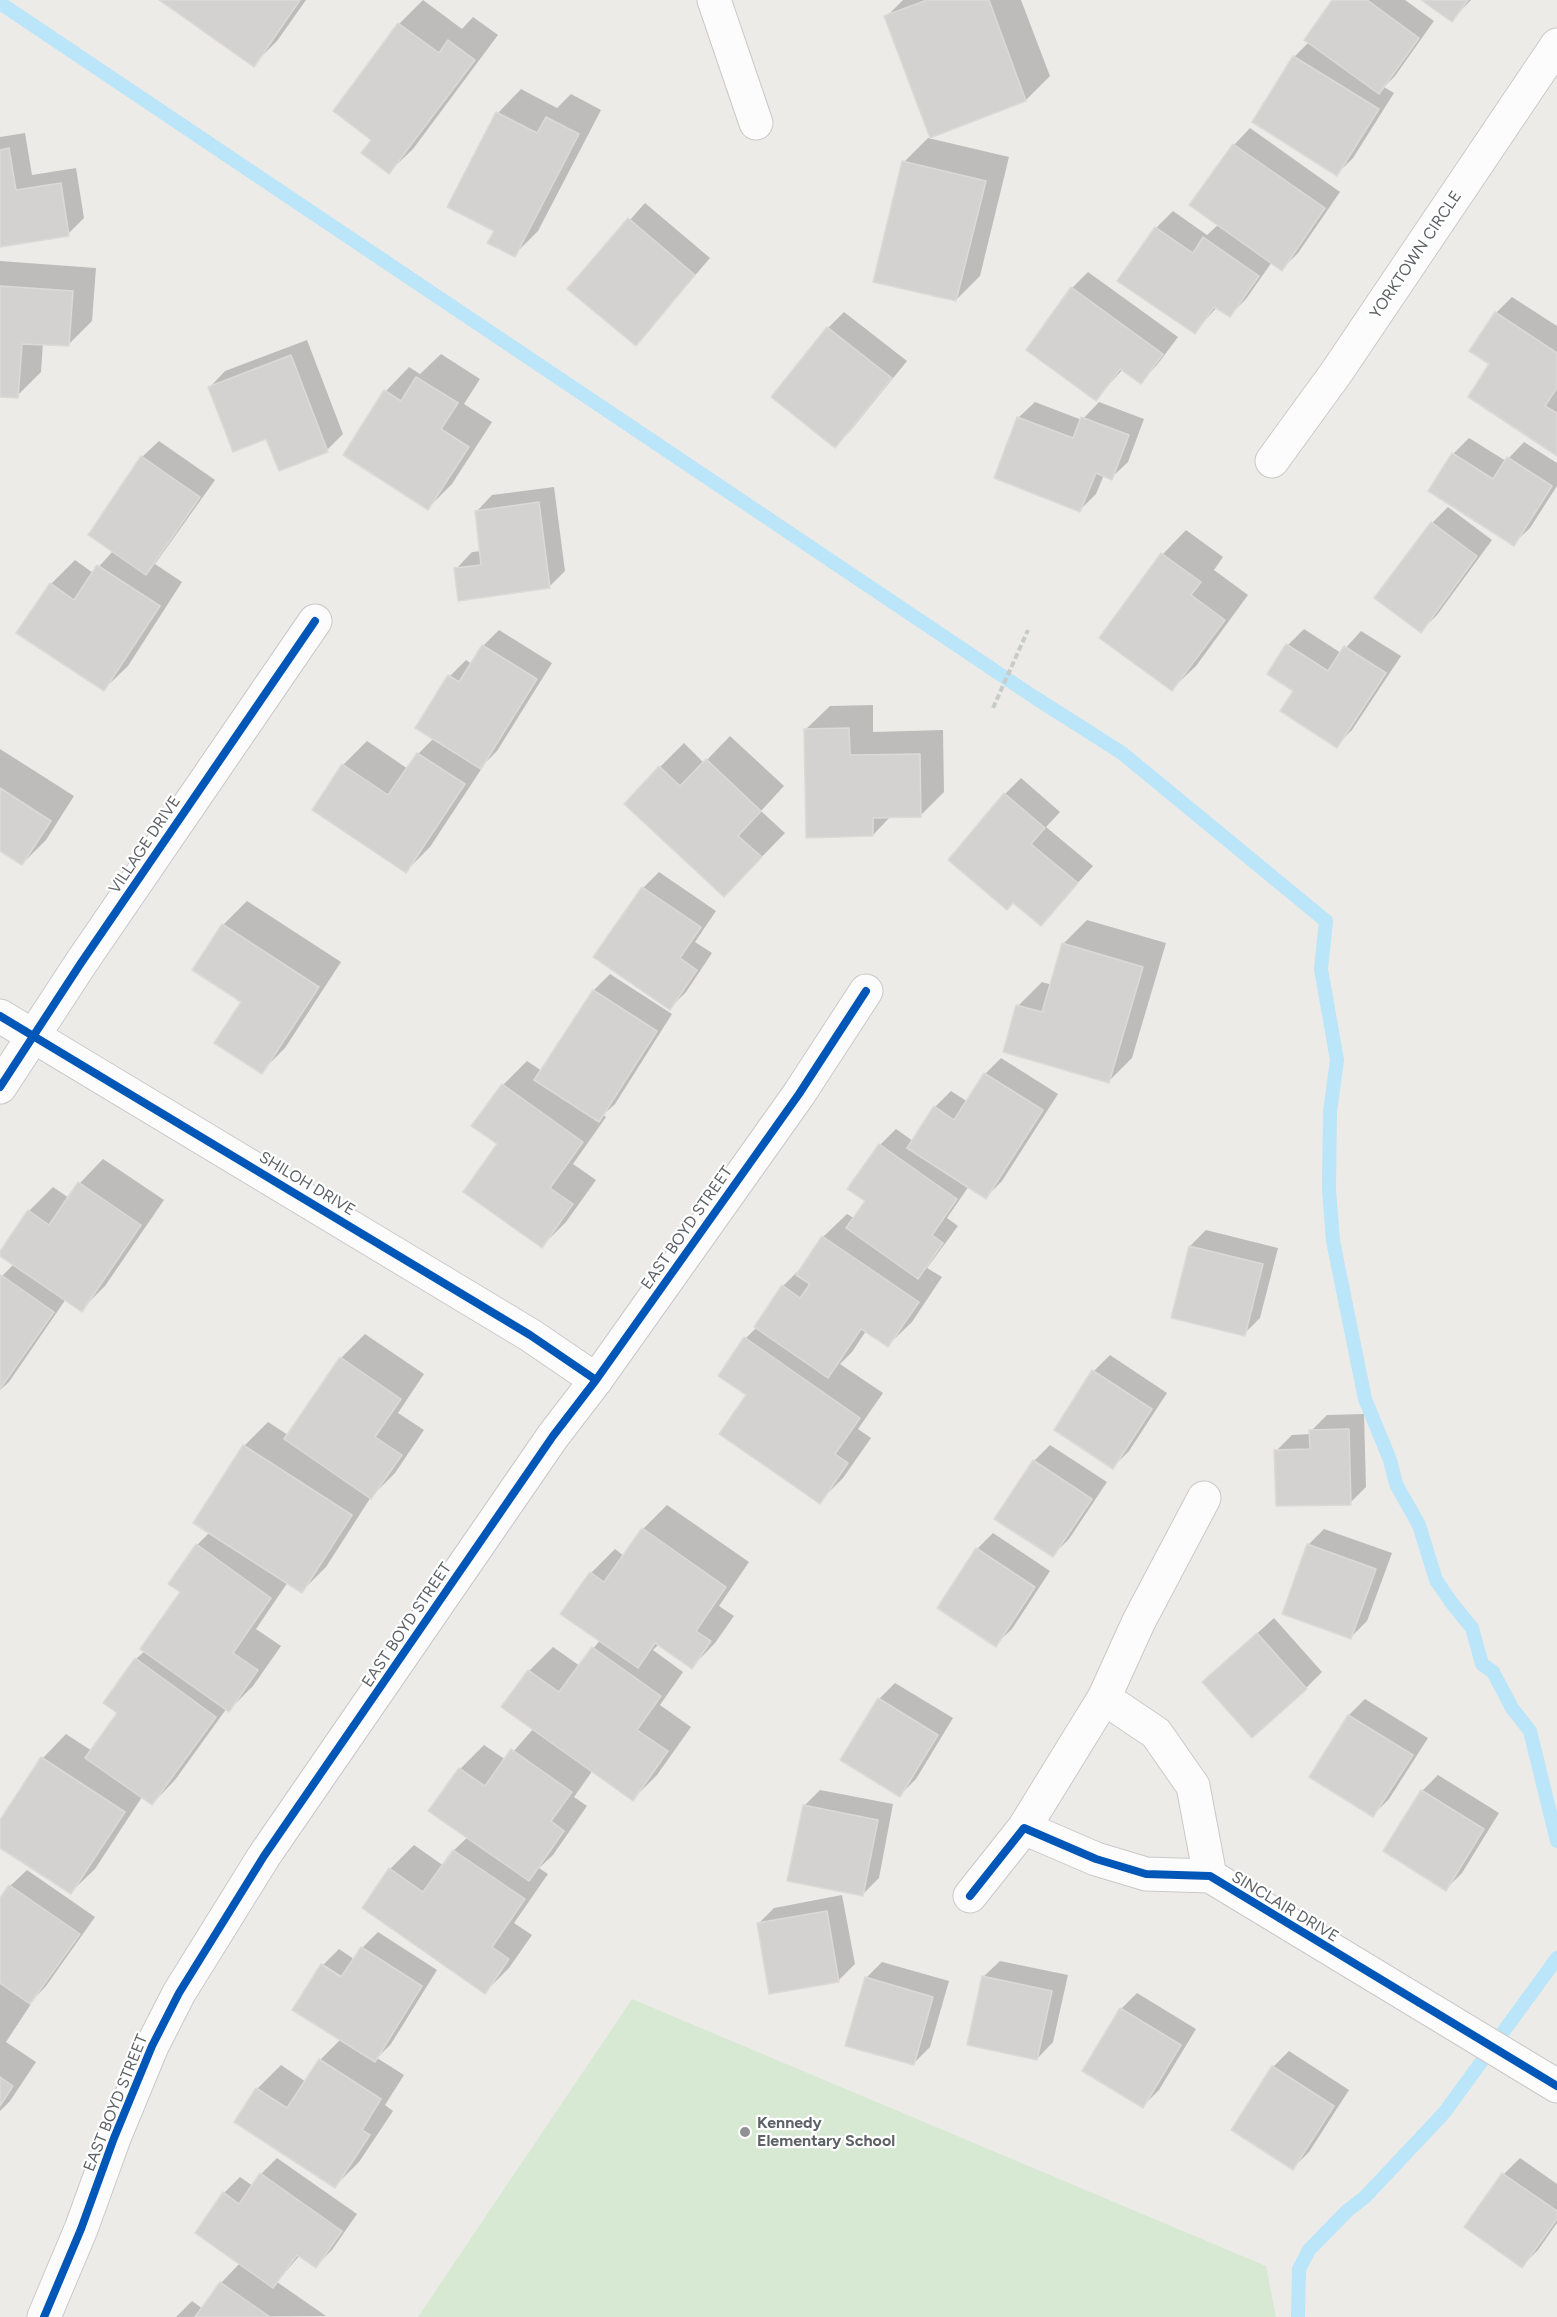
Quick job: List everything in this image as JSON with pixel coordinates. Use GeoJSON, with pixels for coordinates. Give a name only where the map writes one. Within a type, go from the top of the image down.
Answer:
{"type":"FeatureCollection","features":[{"type":"Feature","properties":{"kind":"street"},"geometry":{"type":"LineString","coordinates":[[714,0],[756,123]]}},
{"type":"Feature","properties":{"kind":"street","name":"YORKTOWN CIRCLE"},"geometry":{"type":"LineString","coordinates":[[1272,462],[1336,373],[1557,45]]}},
{"type":"Feature","properties":{"kind":"street","name":"VILLAGE DRIVE"},"geometry":{"type":"LineString","coordinates":[[0,1087],[81,963],[315,621]]}},
{"type":"Feature","properties":{"kind":"street","name":"EAST BOYD STREET"},"geometry":{"type":"LineString","coordinates":[[44,2317],[152,2046],[179,1993],[264,1857],[553,1436],[596,1380],[799,1094],[866,991]]}},
{"type":"Feature","properties":{"kind":"street","name":"SHILOH DRIVE"},"geometry":{"type":"LineString","coordinates":[[0,1016],[530,1335],[596,1380]]}},
{"type":"Feature","properties":{"kind":"street"},"geometry":{"type":"LineString","coordinates":[[970,1896],[1024,1828],[1104,1698],[1139,1621],[1204,1498]]}},
{"type":"Feature","properties":{"kind":"street","name":"SINCLAIR DRIVE"},"geometry":{"type":"LineString","coordinates":[[1104,1698],[1156,1733],[1193,1786],[1210,1876]]}},
{"type":"Feature","properties":{"kind":"street","name":"SINCLAIR DRIVE"},"geometry":{"type":"LineString","coordinates":[[1024,1828],[1096,1859],[1146,1874],[1210,1876],[1554,2084]]}},
{"type":"Feature","properties":{"kind":"path"},"geometry":{"type":"LineString","coordinates":[[993,708],[1029,630]]}},
{"type":"Feature","properties":{"kind":"green space","name":"Kennedy Elementary School"},"geometry":{"type":"Polygon","coordinates":[[[632,1999],[1266,2266],[1276,2317],[418,2317],[632,1999]]]}},
{"type":"Feature","properties":{"kind":"building"},"geometry":{"type":"Polygon","coordinates":[[[159,0],[300,0],[254,67],[159,0]]]}},
{"type":"Feature","properties":{"kind":"building"},"geometry":{"type":"Polygon","coordinates":[[[927,0],[989,0],[1026,101],[930,138],[884,16],[927,0]]]}},
{"type":"Feature","properties":{"kind":"building"},"geometry":{"type":"Polygon","coordinates":[[[1332,0],[1367,0],[1419,38],[1379,94],[1304,40],[1332,0]]]}},
{"type":"Feature","properties":{"kind":"building"},"geometry":{"type":"Polygon","coordinates":[[[1421,0],[1468,0],[1452,22],[1421,0]]]}},
{"type":"Feature","properties":{"kind":"building"},"geometry":{"type":"Polygon","coordinates":[[[398,23],[439,53],[448,40],[475,60],[389,174],[361,153],[371,140],[333,111],[398,23]]]}},
{"type":"Feature","properties":{"kind":"building"},"geometry":{"type":"Polygon","coordinates":[[[1293,56],[1379,109],[1337,176],[1252,122],[1293,56]]]}},
{"type":"Feature","properties":{"kind":"building"},"geometry":{"type":"Polygon","coordinates":[[[496,112],[537,133],[546,117],[579,134],[515,257],[487,243],[494,231],[447,207],[496,112]]]}},
{"type":"Feature","properties":{"kind":"building"},"geometry":{"type":"Polygon","coordinates":[[[1233,144],[1325,208],[1282,271],[1189,205],[1233,144]]]}},
{"type":"Feature","properties":{"kind":"building"},"geometry":{"type":"Polygon","coordinates":[[[9,148],[16,190],[61,183],[69,236],[0,247],[0,150],[9,148]]]}},
{"type":"Feature","properties":{"kind":"building"},"geometry":{"type":"Polygon","coordinates":[[[902,161],[986,181],[956,301],[873,282],[902,161]]]}},
{"type":"Feature","properties":{"kind":"building"},"geometry":{"type":"Polygon","coordinates":[[[628,218],[695,275],[636,346],[567,289],[628,218]]]}},
{"type":"Feature","properties":{"kind":"building"},"geometry":{"type":"Polygon","coordinates":[[[1155,227],[1193,253],[1203,237],[1259,276],[1230,317],[1214,307],[1195,334],[1117,281],[1155,227]]]}},
{"type":"Feature","properties":{"kind":"building"},"geometry":{"type":"Polygon","coordinates":[[[0,286],[73,291],[69,346],[22,344],[18,398],[0,397],[0,286]]]}},
{"type":"Feature","properties":{"kind":"building"},"geometry":{"type":"Polygon","coordinates":[[[1071,287],[1163,354],[1141,384],[1120,369],[1096,401],[1026,350],[1071,287]]]}},
{"type":"Feature","properties":{"kind":"building"},"geometry":{"type":"Polygon","coordinates":[[[1495,312],[1557,353],[1557,388],[1545,406],[1557,413],[1557,456],[1468,397],[1489,364],[1469,351],[1495,312]]]}},
{"type":"Feature","properties":{"kind":"building"},"geometry":{"type":"Polygon","coordinates":[[[827,327],[892,378],[835,448],[771,397],[827,327]]]}},
{"type":"Feature","properties":{"kind":"building"},"geometry":{"type":"Polygon","coordinates":[[[291,355],[328,452],[279,471],[266,439],[233,452],[208,387],[291,355]]]}},
{"type":"Feature","properties":{"kind":"building"},"geometry":{"type":"Polygon","coordinates":[[[416,377],[458,403],[441,429],[469,447],[428,510],[343,455],[384,390],[401,401],[416,377]]]}},
{"type":"Feature","properties":{"kind":"building"},"geometry":{"type":"Polygon","coordinates":[[[1017,417],[1073,438],[1081,417],[1129,435],[1112,480],[1096,473],[1080,512],[994,478],[1017,417]]]}},
{"type":"Feature","properties":{"kind":"building"},"geometry":{"type":"Polygon","coordinates":[[[1452,453],[1493,479],[1507,457],[1552,486],[1514,546],[1428,491],[1452,453]]]}},
{"type":"Feature","properties":{"kind":"building"},"geometry":{"type":"Polygon","coordinates":[[[141,456],[200,497],[146,575],[88,535],[141,456]]]}},
{"type":"Feature","properties":{"kind":"building"},"geometry":{"type":"Polygon","coordinates":[[[539,502],[550,588],[458,601],[454,568],[481,565],[475,511],[539,502]]]}},
{"type":"Feature","properties":{"kind":"building"},"geometry":{"type":"Polygon","coordinates":[[[1431,522],[1477,556],[1421,633],[1374,598],[1431,522]]]}},
{"type":"Feature","properties":{"kind":"building"},"geometry":{"type":"Polygon","coordinates":[[[1161,553],[1201,582],[1191,595],[1225,620],[1172,691],[1099,638],[1161,553]]]}},
{"type":"Feature","properties":{"kind":"building"},"geometry":{"type":"Polygon","coordinates":[[[97,565],[160,606],[104,691],[16,633],[50,583],[74,600],[97,565]]]}},
{"type":"Feature","properties":{"kind":"building"},"geometry":{"type":"Polygon","coordinates":[[[1286,644],[1328,671],[1344,646],[1386,673],[1337,748],[1280,711],[1293,691],[1267,674],[1286,644]]]}},
{"type":"Feature","properties":{"kind":"building"},"geometry":{"type":"Polygon","coordinates":[[[482,645],[537,679],[481,769],[415,728],[448,675],[459,682],[482,645]]]}},
{"type":"Feature","properties":{"kind":"building"},"geometry":{"type":"Polygon","coordinates":[[[849,728],[850,755],[920,754],[921,817],[873,818],[873,836],[806,838],[804,729],[849,728]]]}},
{"type":"Feature","properties":{"kind":"building"},"geometry":{"type":"Polygon","coordinates":[[[417,753],[465,784],[406,873],[312,810],[342,764],[388,795],[417,753]]]}},
{"type":"Feature","properties":{"kind":"building"},"geometry":{"type":"Polygon","coordinates":[[[706,759],[761,811],[738,836],[762,857],[724,897],[624,804],[659,766],[680,786],[706,759]]]}},
{"type":"Feature","properties":{"kind":"building"},"geometry":{"type":"Polygon","coordinates":[[[0,788],[51,821],[22,865],[0,851],[0,788]]]}},
{"type":"Feature","properties":{"kind":"building"},"geometry":{"type":"Polygon","coordinates":[[[1004,793],[1045,828],[1031,844],[1078,883],[1041,926],[1013,903],[1007,910],[948,860],[1004,793]]]}},
{"type":"Feature","properties":{"kind":"building"},"geometry":{"type":"Polygon","coordinates":[[[642,887],[701,927],[680,958],[697,970],[670,1010],[593,957],[642,887]]]}},
{"type":"Feature","properties":{"kind":"building"},"geometry":{"type":"Polygon","coordinates":[[[222,924],[319,987],[262,1074],[214,1043],[241,1002],[192,970],[222,924]]]}},
{"type":"Feature","properties":{"kind":"building"},"geometry":{"type":"Polygon","coordinates":[[[1062,943],[1143,967],[1109,1083],[1003,1052],[1016,1005],[1042,1012],[1062,943]]]}},
{"type":"Feature","properties":{"kind":"building"},"geometry":{"type":"Polygon","coordinates":[[[593,990],[657,1031],[599,1122],[534,1080],[593,990]]]}},
{"type":"Feature","properties":{"kind":"building"},"geometry":{"type":"Polygon","coordinates":[[[984,1073],[1043,1110],[986,1199],[907,1148],[934,1106],[954,1120],[984,1073]]]}},
{"type":"Feature","properties":{"kind":"building"},"geometry":{"type":"Polygon","coordinates":[[[502,1084],[583,1142],[550,1188],[573,1204],[542,1248],[463,1192],[497,1144],[471,1126],[502,1084]]]}},
{"type":"Feature","properties":{"kind":"building"},"geometry":{"type":"Polygon","coordinates":[[[879,1144],[957,1199],[932,1235],[943,1243],[918,1279],[846,1228],[865,1201],[847,1189],[879,1144]]]}},
{"type":"Feature","properties":{"kind":"building"},"geometry":{"type":"Polygon","coordinates":[[[78,1182],[141,1225],[82,1312],[0,1256],[0,1251],[28,1210],[49,1225],[78,1182]]]}},
{"type":"Feature","properties":{"kind":"building"},"geometry":{"type":"Polygon","coordinates":[[[822,1236],[919,1302],[888,1347],[861,1329],[828,1378],[754,1327],[782,1285],[800,1298],[810,1284],[796,1275],[822,1236]]]}},
{"type":"Feature","properties":{"kind":"building"},"geometry":{"type":"Polygon","coordinates":[[[1189,1246],[1263,1264],[1245,1336],[1171,1318],[1189,1246]]]}},
{"type":"Feature","properties":{"kind":"building"},"geometry":{"type":"Polygon","coordinates":[[[0,1276],[54,1312],[0,1389],[0,1276]]]}},
{"type":"Feature","properties":{"kind":"building"},"geometry":{"type":"Polygon","coordinates":[[[744,1337],[860,1418],[835,1454],[848,1463],[820,1504],[719,1434],[746,1395],[718,1376],[744,1337]]]}},
{"type":"Feature","properties":{"kind":"building"},"geometry":{"type":"Polygon","coordinates":[[[340,1357],[401,1399],[375,1437],[402,1455],[371,1499],[284,1439],[340,1357]]]}},
{"type":"Feature","properties":{"kind":"building"},"geometry":{"type":"Polygon","coordinates":[[[1092,1370],[1152,1409],[1113,1469],[1054,1430],[1092,1370]]]}},
{"type":"Feature","properties":{"kind":"building"},"geometry":{"type":"Polygon","coordinates":[[[1349,1429],[1351,1505],[1276,1506],[1274,1450],[1310,1449],[1309,1430],[1349,1429]]]}},
{"type":"Feature","properties":{"kind":"building"},"geometry":{"type":"Polygon","coordinates":[[[243,1445],[352,1515],[302,1593],[193,1523],[243,1445]]]}},
{"type":"Feature","properties":{"kind":"building"},"geometry":{"type":"Polygon","coordinates":[[[1033,1460],[1092,1499],[1053,1557],[994,1519],[1033,1460]]]}},
{"type":"Feature","properties":{"kind":"building"},"geometry":{"type":"Polygon","coordinates":[[[642,1528],[726,1587],[696,1631],[711,1641],[692,1669],[655,1643],[638,1668],[560,1614],[590,1572],[604,1582],[642,1528]]]}},
{"type":"Feature","properties":{"kind":"building"},"geometry":{"type":"Polygon","coordinates":[[[196,1544],[271,1598],[233,1653],[258,1670],[229,1712],[140,1649],[180,1592],[168,1584],[196,1544]]]}},
{"type":"Feature","properties":{"kind":"building"},"geometry":{"type":"Polygon","coordinates":[[[1307,1544],[1376,1569],[1351,1639],[1282,1614],[1307,1544]]]}},
{"type":"Feature","properties":{"kind":"building"},"geometry":{"type":"Polygon","coordinates":[[[976,1548],[1035,1587],[996,1647],[937,1608],[976,1548]]]}},
{"type":"Feature","properties":{"kind":"building"},"geometry":{"type":"Polygon","coordinates":[[[1257,1633],[1307,1689],[1252,1738],[1202,1682],[1257,1633]]]}},
{"type":"Feature","properties":{"kind":"building"},"geometry":{"type":"Polygon","coordinates":[[[592,1647],[661,1696],[637,1730],[668,1751],[633,1801],[501,1707],[528,1670],[559,1692],[592,1647]]]}},
{"type":"Feature","properties":{"kind":"building"},"geometry":{"type":"Polygon","coordinates":[[[135,1658],[216,1717],[152,1805],[85,1758],[117,1713],[103,1703],[135,1658]]]}},
{"type":"Feature","properties":{"kind":"building"},"geometry":{"type":"Polygon","coordinates":[[[878,1698],[938,1735],[900,1797],[840,1760],[878,1698]]]}},
{"type":"Feature","properties":{"kind":"building"},"geometry":{"type":"Polygon","coordinates":[[[1348,1715],[1413,1755],[1373,1817],[1309,1777],[1348,1715]]]}},
{"type":"Feature","properties":{"kind":"building"},"geometry":{"type":"Polygon","coordinates":[[[511,1749],[572,1792],[551,1821],[564,1831],[529,1881],[428,1811],[459,1768],[485,1786],[511,1749]]]}},
{"type":"Feature","properties":{"kind":"building"},"geometry":{"type":"Polygon","coordinates":[[[41,1757],[125,1812],[71,1894],[0,1848],[0,1820],[41,1757]]]}},
{"type":"Feature","properties":{"kind":"building"},"geometry":{"type":"Polygon","coordinates":[[[1421,1790],[1484,1829],[1446,1891],[1383,1851],[1421,1790]]]}},
{"type":"Feature","properties":{"kind":"building"},"geometry":{"type":"Polygon","coordinates":[[[803,1805],[878,1820],[863,1896],[787,1881],[803,1805]]]}},
{"type":"Feature","properties":{"kind":"building"},"geometry":{"type":"Polygon","coordinates":[[[453,1850],[525,1899],[492,1947],[509,1959],[485,1994],[362,1908],[389,1868],[423,1892],[453,1850]]]}},
{"type":"Feature","properties":{"kind":"building"},"geometry":{"type":"Polygon","coordinates":[[[9,1885],[80,1934],[30,2004],[0,1983],[0,1898],[9,1885]]]}},
{"type":"Feature","properties":{"kind":"building"},"geometry":{"type":"Polygon","coordinates":[[[827,1911],[839,1982],[769,1994],[757,1923],[827,1911]]]}},
{"type":"Feature","properties":{"kind":"building"},"geometry":{"type":"Polygon","coordinates":[[[361,1947],[422,1986],[375,2062],[292,2010],[321,1964],[341,1977],[361,1947]]]}},
{"type":"Feature","properties":{"kind":"building"},"geometry":{"type":"Polygon","coordinates":[[[982,1976],[1052,1991],[1037,2060],[967,2045],[982,1976]]]}},
{"type":"Feature","properties":{"kind":"building"},"geometry":{"type":"Polygon","coordinates":[[[865,1977],[933,1997],[914,2065],[845,2046],[865,1977]]]}},
{"type":"Feature","properties":{"kind":"building"},"geometry":{"type":"Polygon","coordinates":[[[1120,2008],[1181,2045],[1143,2108],[1082,2071],[1120,2008]]]}},
{"type":"Feature","properties":{"kind":"building"},"geometry":{"type":"Polygon","coordinates":[[[319,2059],[381,2099],[362,2130],[370,2135],[335,2188],[234,2122],[256,2088],[287,2108],[319,2059]]]}},
{"type":"Feature","properties":{"kind":"building"},"geometry":{"type":"Polygon","coordinates":[[[1272,2066],[1334,2106],[1293,2170],[1231,2130],[1272,2066]]]}},
{"type":"Feature","properties":{"kind":"building"},"geometry":{"type":"Polygon","coordinates":[[[0,2077],[13,2086],[0,2106],[0,2077]]]}},
{"type":"Feature","properties":{"kind":"building"},"geometry":{"type":"Polygon","coordinates":[[[260,2173],[342,2231],[316,2268],[297,2255],[273,2288],[195,2233],[223,2192],[239,2204],[260,2173]]]}},
{"type":"Feature","properties":{"kind":"building"},"geometry":{"type":"Polygon","coordinates":[[[1502,2173],[1557,2211],[1557,2219],[1522,2268],[1464,2227],[1502,2173]]]}},
{"type":"Feature","properties":{"kind":"building"},"geometry":{"type":"Polygon","coordinates":[[[220,2282],[270,2317],[195,2317],[220,2282]]]}},
{"type":"Feature","properties":{"kind":"waterway"},"geometry":{"type":"LineString","coordinates":[[0,3],[1034,697],[1122,753],[1326,921],[1321,969],[1337,1060],[1330,1112],[1329,1189],[1333,1241],[1365,1399],[1390,1460],[1396,1484],[1419,1525],[1436,1580],[1472,1628],[1482,1664],[1493,1672],[1512,1708],[1530,1731],[1557,1841]]}},
{"type":"Feature","properties":{"kind":"waterway"},"geometry":{"type":"LineString","coordinates":[[1298,2317],[1299,2269],[1309,2250],[1348,2210],[1364,2198],[1444,2113],[1557,1958]]}},
{"type":"Feature","properties":{"kind":"cycle path"},"geometry":{"type":"LineString","coordinates":[[0,1087],[81,963],[315,621]]}},
{"type":"Feature","properties":{"kind":"cycle path"},"geometry":{"type":"LineString","coordinates":[[44,2317],[152,2046],[179,1993],[264,1856],[553,1436],[596,1380],[799,1094],[866,991]]}},
{"type":"Feature","properties":{"kind":"cycle path"},"geometry":{"type":"LineString","coordinates":[[0,1016],[530,1335],[596,1380]]}},
{"type":"Feature","properties":{"kind":"cycle path"},"geometry":{"type":"LineString","coordinates":[[970,1896],[1024,1828],[1096,1859],[1146,1874],[1210,1876],[1557,2086]]}},
{"type":"Feature","properties":{"kind":"place","name":"Kennedy Elementary School"},"geometry":{"type":"Point","coordinates":[745,2132]}}]}
